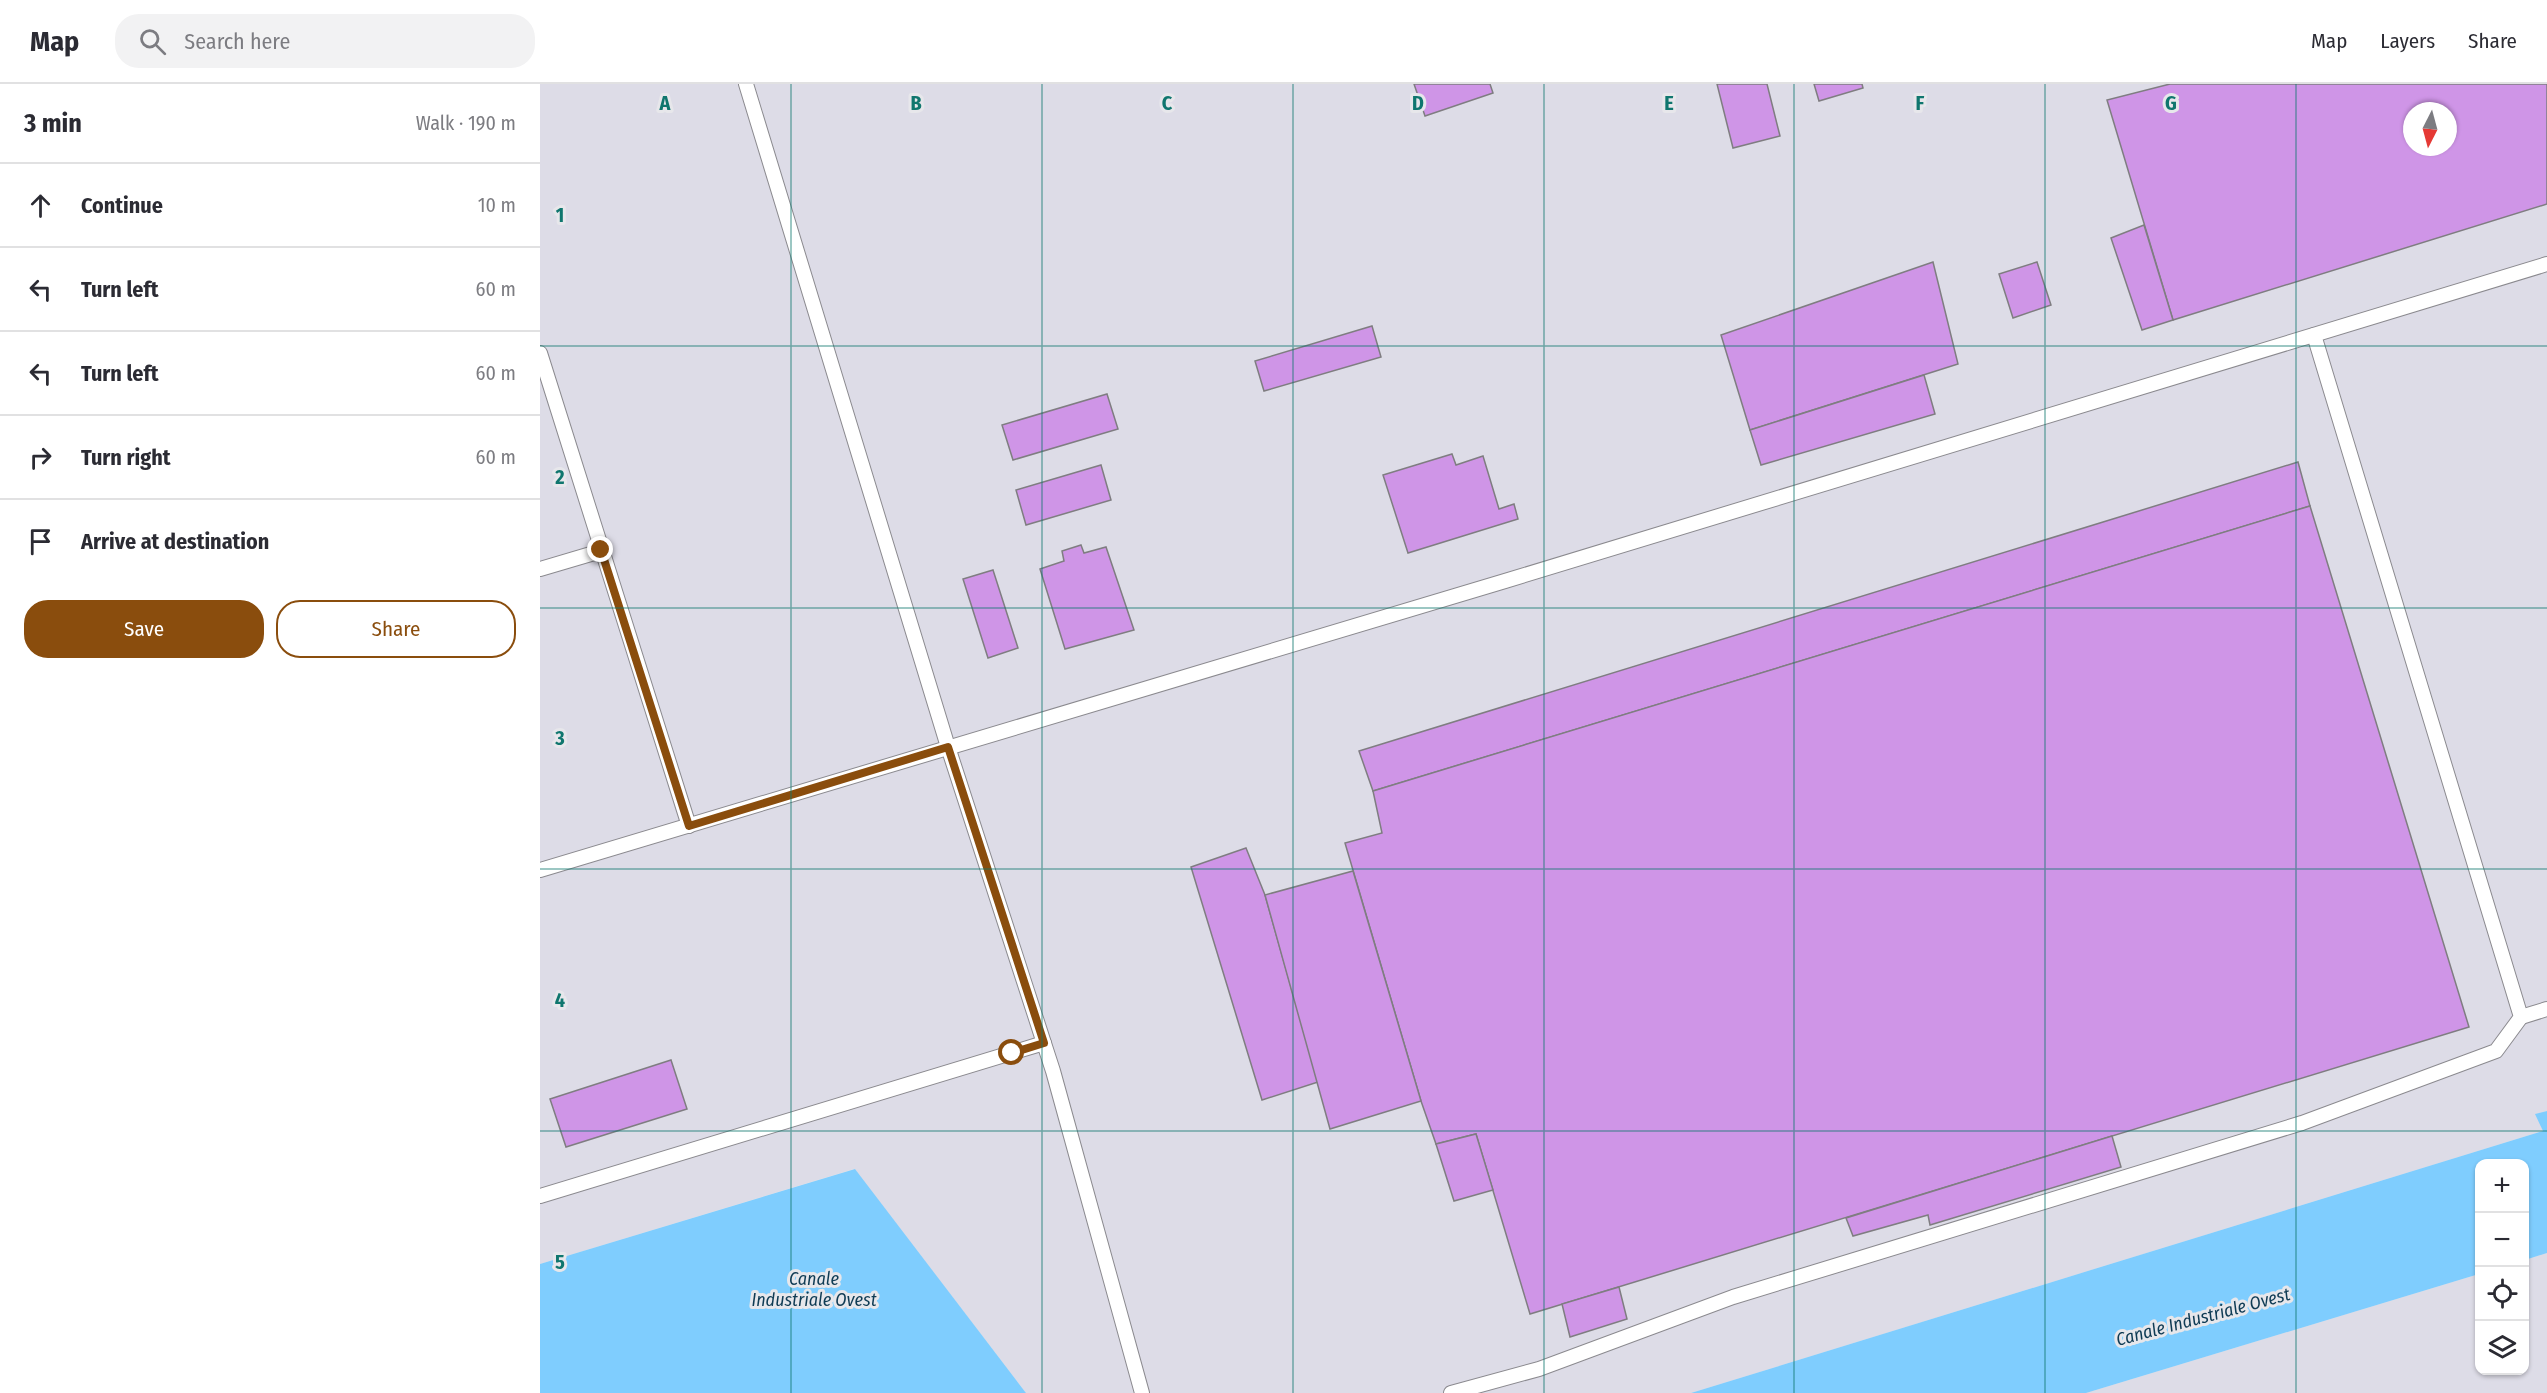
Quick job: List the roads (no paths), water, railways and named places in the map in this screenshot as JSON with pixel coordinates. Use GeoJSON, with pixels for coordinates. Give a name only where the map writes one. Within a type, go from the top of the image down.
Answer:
{"type":"FeatureCollection","features":[{"type":"Feature","properties":{"kind":"lane"},"geometry":{"type":"LineString","coordinates":[[746,84],[948,747],[1044,1043],[1142,1393]]}},
{"type":"Feature","properties":{"kind":"lane"},"geometry":{"type":"LineString","coordinates":[[540,870],[1494,585],[2547,264]]}},
{"type":"Feature","properties":{"kind":"lane"},"geometry":{"type":"LineString","coordinates":[[2314,335],[2521,1017]]}},
{"type":"Feature","properties":{"kind":"lane"},"geometry":{"type":"LineString","coordinates":[[540,353],[689,826]]}},
{"type":"Feature","properties":{"kind":"lane"},"geometry":{"type":"LineString","coordinates":[[540,569],[601,550]]}},
{"type":"Feature","properties":{"kind":"lane"},"geometry":{"type":"LineString","coordinates":[[1451,1393],[1539,1369],[1733,1298],[2302,1123],[2496,1051],[2521,1017],[2547,1010]]}},
{"type":"Feature","properties":{"kind":"lane"},"geometry":{"type":"LineString","coordinates":[[540,1196],[1044,1043]]}},
{"type":"Feature","properties":{"kind":"water"},"geometry":{"type":"Polygon","coordinates":[[[2547,1111],[2547,1253],[2529,1259],[2529,1159],[2475,1159],[2475,1275],[2086,1393],[1691,1393],[2543,1131],[2535,1114],[2547,1111]]]}},
{"type":"Feature","properties":{"kind":"water","name":"Canale Industriale Ovest"},"geometry":{"type":"Polygon","coordinates":[[[855,1169],[1026,1393],[540,1393],[540,1264],[855,1169]]]}}]}
